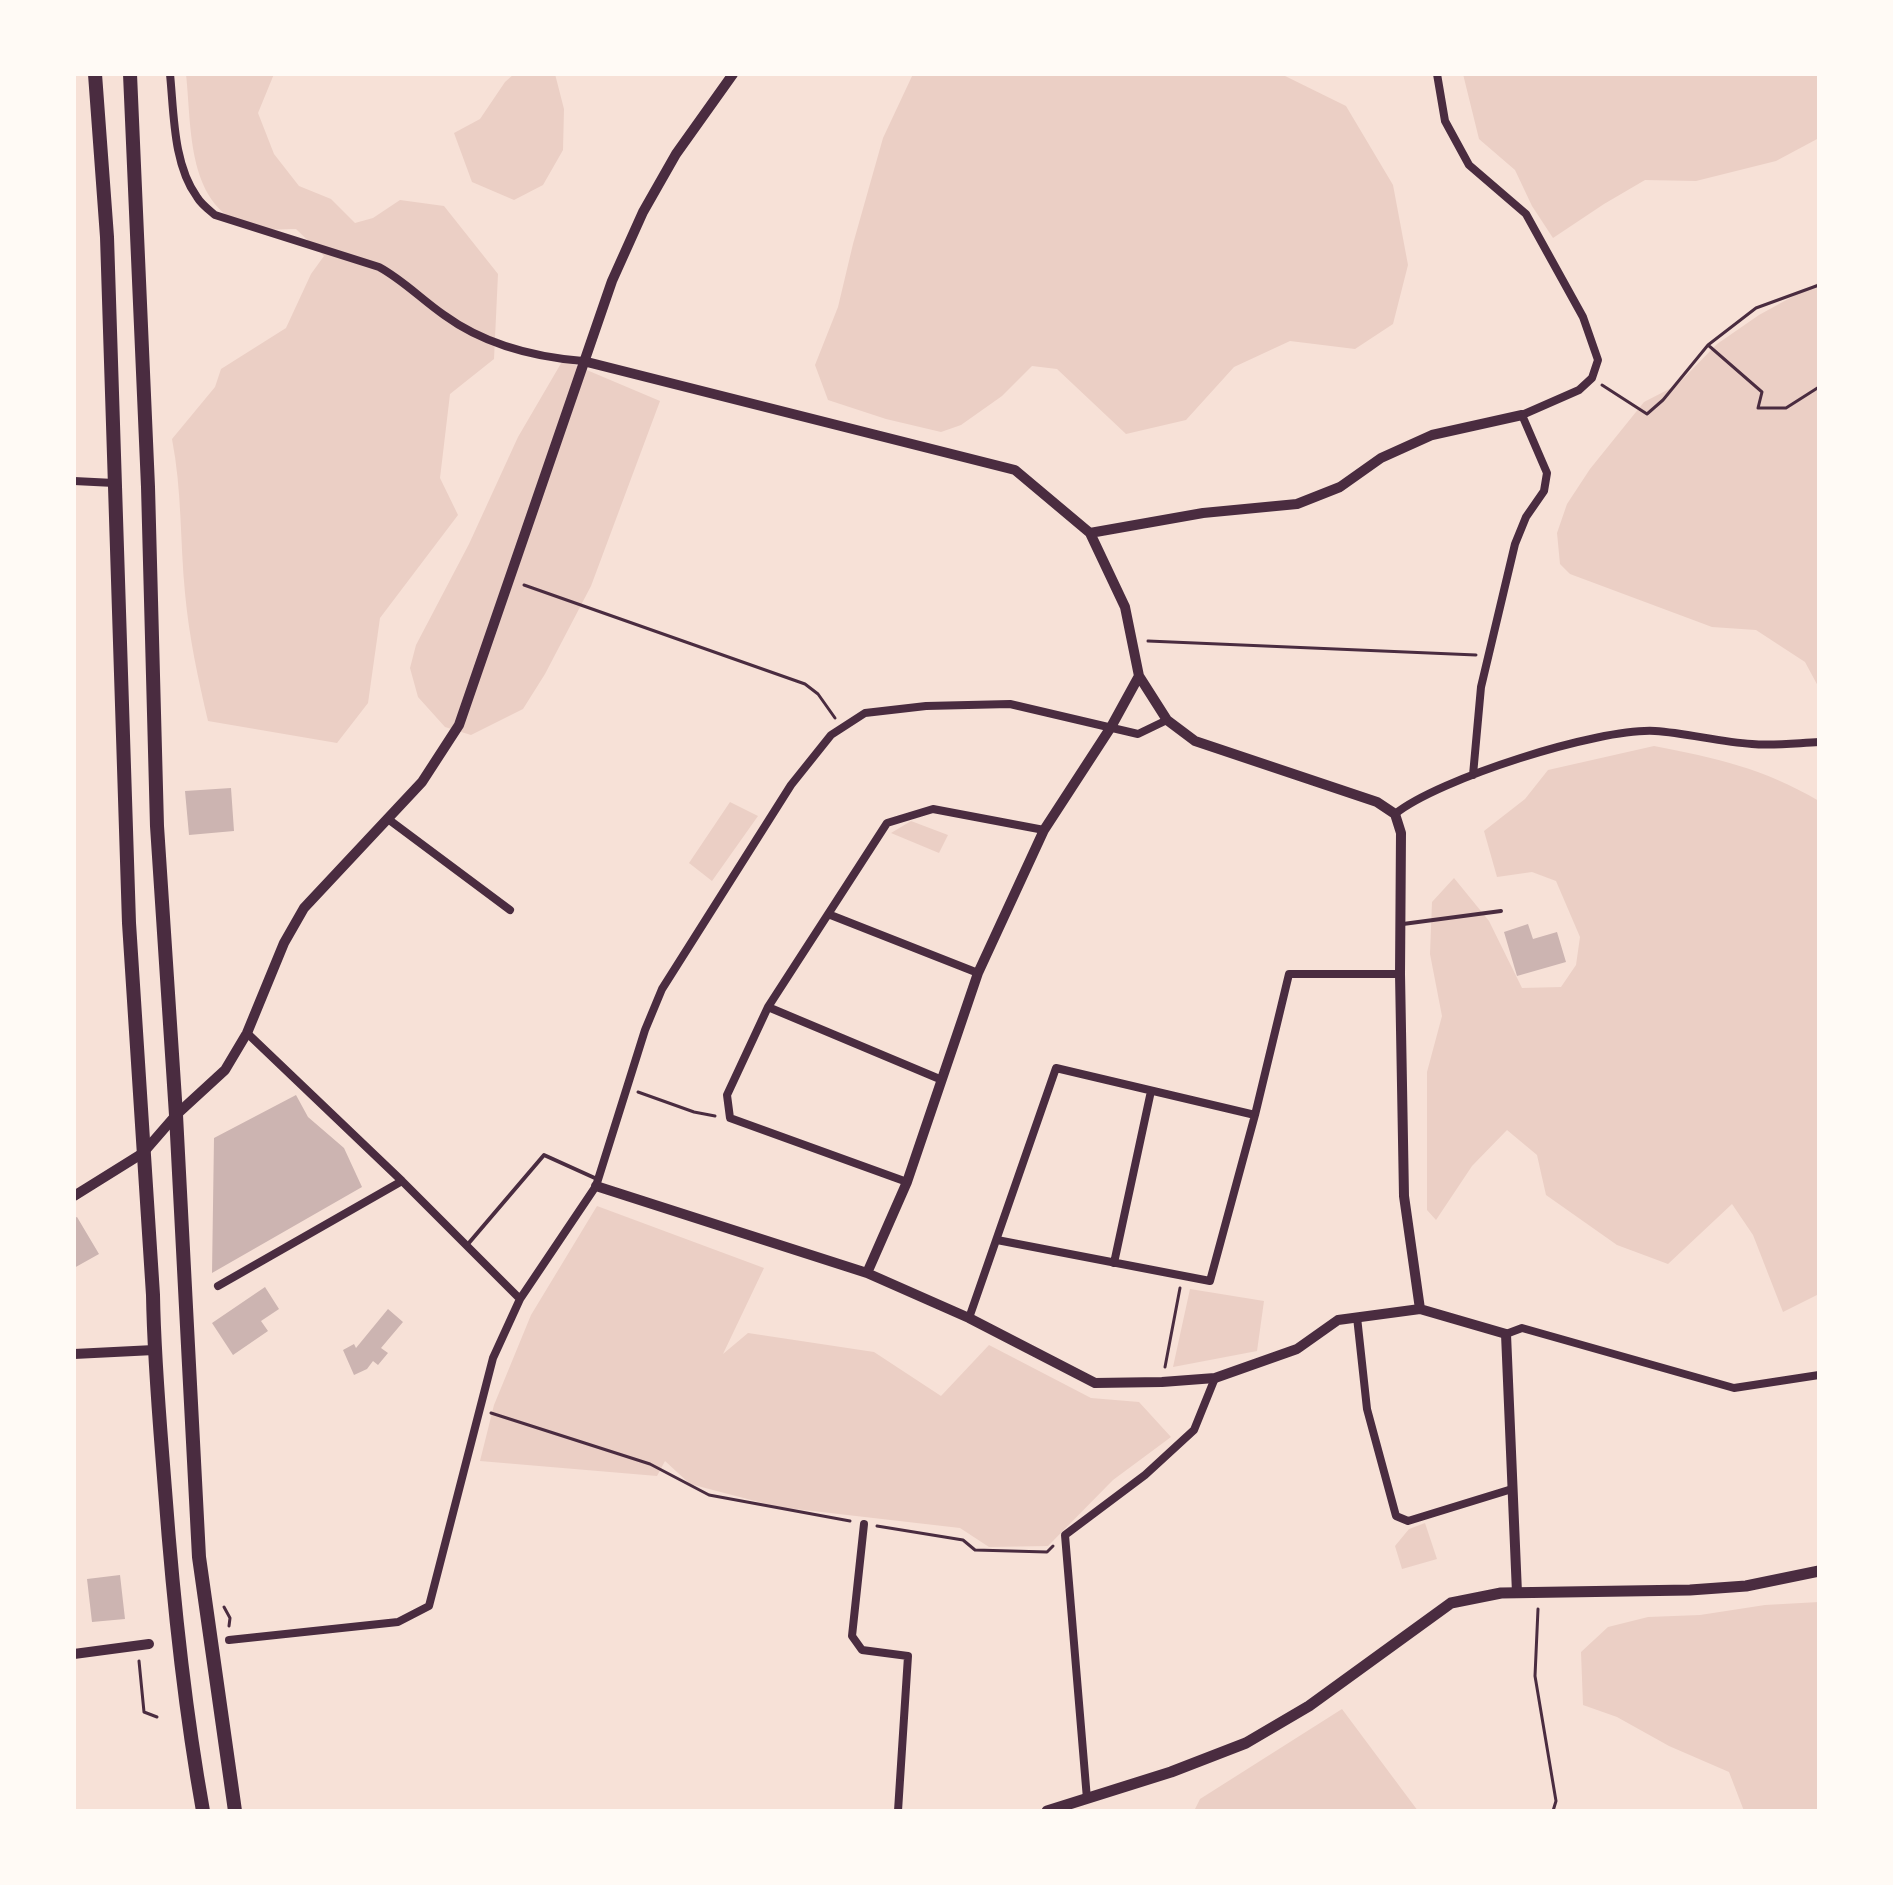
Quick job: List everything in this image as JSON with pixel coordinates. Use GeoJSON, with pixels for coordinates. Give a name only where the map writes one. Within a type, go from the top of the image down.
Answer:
{"type":"FeatureCollection","features":[{"type":"Feature","properties":{"kind":"highway"},"geometry":{"type":"LineString","coordinates":[[95,74],[107,237],[129,923],[154,1350],[180,1661],[203,1811]]}},
{"type":"Feature","properties":{"kind":"highway"},"geometry":{"type":"LineString","coordinates":[[130,74],[148,487],[157,826],[199,1557],[235,1811]]}},
{"type":"Feature","properties":{"kind":"main road"},"geometry":{"type":"LineString","coordinates":[[1047,1811],[1171,1772],[1246,1743],[1309,1706],[1451,1603],[1501,1593],[1746,1586],[1819,1571]]}},
{"type":"Feature","properties":{"kind":"street"},"geometry":{"type":"LineString","coordinates":[[170,74],[185,176],[197,198],[215,215],[379,267],[401,279],[443,314],[499,346],[556,359],[583,361],[1015,470],[1090,533],[1125,607],[1139,676],[1167,720],[1195,741],[1377,802],[1395,814],[1401,833],[1404,1196],[1420,1309]]}},
{"type":"Feature","properties":{"kind":"street"},"geometry":{"type":"LineString","coordinates":[[74,1196],[143,1153],[176,1115],[225,1070],[247,1033],[284,943],[304,908],[422,782],[459,725],[612,281],[643,212],[676,154],[733,74]]}},
{"type":"Feature","properties":{"kind":"street"},"geometry":{"type":"LineString","coordinates":[[1090,533],[1203,513],[1297,504],[1340,487],[1381,458],[1432,435],[1522,415],[1579,390],[1592,378],[1598,360],[1583,317],[1526,214],[1469,165],[1445,121],[1437,74]]}},
{"type":"Feature","properties":{"kind":"street"},"geometry":{"type":"LineString","coordinates":[[1473,775],[1481,687],[1515,544],[1526,517],[1544,491],[1547,473],[1522,415]]}},
{"type":"Feature","properties":{"kind":"street"},"geometry":{"type":"LineString","coordinates":[[74,481],[114,483]]}},
{"type":"Feature","properties":{"kind":"street"},"geometry":{"type":"LineString","coordinates":[[867,1273],[907,1182],[978,973],[1044,830],[1111,727],[1139,676]]}},
{"type":"Feature","properties":{"kind":"street"},"geometry":{"type":"LineString","coordinates":[[229,1640],[398,1622],[429,1606],[493,1358],[520,1299],[598,1183],[645,1030],[662,989],[791,785],[831,735],[865,713],[926,706],[1010,704],[1138,734],[1167,720]]}},
{"type":"Feature","properties":{"kind":"street"},"geometry":{"type":"LineString","coordinates":[[1395,814],[1411,801],[1473,775],[1577,741],[1652,731],[1755,745],[1819,742]]}},
{"type":"Feature","properties":{"kind":"street"},"geometry":{"type":"LineString","coordinates":[[907,1182],[730,1118],[727,1095],[768,1007],[887,823],[933,809],[1044,830]]}},
{"type":"Feature","properties":{"kind":"street"},"geometry":{"type":"LineString","coordinates":[[388,819],[510,910]]}},
{"type":"Feature","properties":{"kind":"street"},"geometry":{"type":"LineString","coordinates":[[828,914],[978,973]]}},
{"type":"Feature","properties":{"kind":"street"},"geometry":{"type":"LineString","coordinates":[[997,1240],[1210,1281],[1289,974],[1400,974]]}},
{"type":"Feature","properties":{"kind":"street"},"geometry":{"type":"LineString","coordinates":[[768,1007],[942,1080]]}},
{"type":"Feature","properties":{"kind":"street"},"geometry":{"type":"LineString","coordinates":[[247,1033],[520,1299]]}},
{"type":"Feature","properties":{"kind":"street"},"geometry":{"type":"LineString","coordinates":[[969,1318],[1056,1068],[1255,1115]]}},
{"type":"Feature","properties":{"kind":"street"},"geometry":{"type":"LineString","coordinates":[[1114,1263],[1151,1091]]}},
{"type":"Feature","properties":{"kind":"street"},"geometry":{"type":"LineString","coordinates":[[218,1286],[402,1181]]}},
{"type":"Feature","properties":{"kind":"street"},"geometry":{"type":"LineString","coordinates":[[598,1183],[867,1273],[969,1318],[1095,1383],[1215,1378],[1297,1349],[1338,1320],[1420,1309],[1506,1334],[1522,1328],[1734,1388],[1819,1375]]}},
{"type":"Feature","properties":{"kind":"street"},"geometry":{"type":"LineString","coordinates":[[1357,1317],[1367,1409],[1396,1516],[1408,1521],[1512,1489]]}},
{"type":"Feature","properties":{"kind":"street"},"geometry":{"type":"LineString","coordinates":[[1506,1334],[1517,1593]]}},
{"type":"Feature","properties":{"kind":"street"},"geometry":{"type":"LineString","coordinates":[[74,1354],[154,1350]]}},
{"type":"Feature","properties":{"kind":"street"},"geometry":{"type":"LineString","coordinates":[[1087,1799],[1065,1535],[1145,1475],[1194,1430],[1215,1378]]}},
{"type":"Feature","properties":{"kind":"street"},"geometry":{"type":"LineString","coordinates":[[864,1524],[852,1636],[862,1650],[908,1656],[898,1811]]}},
{"type":"Feature","properties":{"kind":"street"},"geometry":{"type":"LineString","coordinates":[[74,1654],[143,1645]]}},
{"type":"Feature","properties":{"kind":"lane"},"geometry":{"type":"LineString","coordinates":[[1400,924],[1501,911]]}},
{"type":"Feature","properties":{"kind":"lane"},"geometry":{"type":"LineString","coordinates":[[466,1246],[544,1155],[598,1183]]}},
{"type":"Feature","properties":{"kind":"path"},"geometry":{"type":"LineString","coordinates":[[1592,378],[1647,414],[1663,400],[1708,345],[1756,308],[1819,285]]}},
{"type":"Feature","properties":{"kind":"path"},"geometry":{"type":"LineString","coordinates":[[1708,345],[1762,392],[1758,408],[1786,408],[1819,387]]}},
{"type":"Feature","properties":{"kind":"path"},"geometry":{"type":"LineString","coordinates":[[509,580],[805,684],[818,694],[842,728]]}},
{"type":"Feature","properties":{"kind":"path"},"geometry":{"type":"LineString","coordinates":[[1132,644],[1158,640],[1489,655]]}},
{"type":"Feature","properties":{"kind":"path"},"geometry":{"type":"LineString","coordinates":[[627,1088],[694,1112],[730,1118]]}},
{"type":"Feature","properties":{"kind":"path"},"geometry":{"type":"LineString","coordinates":[[1162,1382],[1182,1276]]}},
{"type":"Feature","properties":{"kind":"path"},"geometry":{"type":"LineString","coordinates":[[480,1410],[650,1464],[709,1495],[963,1540],[975,1550],[1047,1552],[1065,1535]]}},
{"type":"Feature","properties":{"kind":"path"},"geometry":{"type":"LineString","coordinates":[[1539,1593],[1535,1676],[1556,1801],[1553,1811]]}},
{"type":"Feature","properties":{"kind":"path"},"geometry":{"type":"LineString","coordinates":[[143,1645],[144,1712],[157,1717]]}},
{"type":"Feature","properties":{"kind":"shaded area"},"geometry":{"type":"Polygon","coordinates":[[[186,74],[274,74],[258,113],[274,154],[299,186],[331,199],[355,223],[373,218],[400,200],[444,206],[498,274],[494,359],[450,394],[440,478],[458,515],[380,618],[368,703],[337,743],[208,721],[204,705],[187,609],[178,477],[172,439],[215,387],[221,369],[286,328],[311,274],[324,256],[296,229],[252,227],[230,218],[215,204],[196,164],[186,74]]]}},
{"type":"Feature","properties":{"kind":"shaded area"},"geometry":{"type":"Polygon","coordinates":[[[514,74],[555,74],[564,109],[563,150],[543,185],[514,200],[472,182],[454,133],[480,119],[514,74]]]}},
{"type":"Feature","properties":{"kind":"shaded area"},"geometry":{"type":"Polygon","coordinates":[[[913,74],[1281,74],[1346,106],[1393,185],[1408,265],[1393,324],[1355,349],[1290,341],[1234,367],[1186,420],[1126,434],[1057,369],[1032,366],[1002,396],[961,425],[941,432],[886,419],[828,400],[815,365],[838,307],[883,138],[913,74]]]}},
{"type":"Feature","properties":{"kind":"shaded area"},"geometry":{"type":"Polygon","coordinates":[[[1463,74],[1819,74],[1819,138],[1776,161],[1696,181],[1645,180],[1553,238],[1532,206],[1515,170],[1479,139],[1463,74]]]}},
{"type":"Feature","properties":{"kind":"shaded area"},"geometry":{"type":"Polygon","coordinates":[[[1819,282],[1819,688],[1805,662],[1756,630],[1712,627],[1570,574],[1560,564],[1557,533],[1567,504],[1590,469],[1644,402],[1677,385],[1717,344],[1759,315],[1819,282]]]}},
{"type":"Feature","properties":{"kind":"shaded area"},"geometry":{"type":"Polygon","coordinates":[[[563,360],[660,401],[591,586],[545,674],[523,709],[471,735],[445,727],[418,697],[410,668],[416,645],[469,544],[518,437],[563,360]]]}},
{"type":"Feature","properties":{"kind":"shaded area"},"geometry":{"type":"Polygon","coordinates":[[[1654,746],[1739,766],[1778,780],[1819,801],[1819,1294],[1783,1312],[1753,1235],[1732,1204],[1668,1264],[1617,1245],[1546,1195],[1537,1155],[1507,1130],[1472,1166],[1436,1220],[1427,1210],[1427,1072],[1442,1016],[1430,954],[1432,902],[1454,878],[1489,921],[1522,988],[1561,987],[1576,965],[1580,937],[1556,881],[1532,872],[1497,877],[1484,831],[1525,799],[1548,770],[1654,746]]]}},
{"type":"Feature","properties":{"kind":"shaded area"},"geometry":{"type":"Polygon","coordinates":[[[730,802],[758,816],[712,881],[689,863],[730,802]]]}},
{"type":"Feature","properties":{"kind":"shaded area"},"geometry":{"type":"Polygon","coordinates":[[[911,821],[948,835],[939,853],[891,833],[911,821]]]}},
{"type":"Feature","properties":{"kind":"shaded area"},"geometry":{"type":"Polygon","coordinates":[[[597,1206],[764,1268],[723,1354],[748,1333],[874,1352],[941,1396],[989,1345],[1091,1398],[1139,1402],[1171,1437],[1113,1480],[1048,1546],[989,1547],[960,1528],[778,1507],[690,1484],[665,1461],[657,1476],[480,1461],[494,1405],[531,1315],[597,1206]]]}},
{"type":"Feature","properties":{"kind":"shaded area"},"geometry":{"type":"Polygon","coordinates":[[[1190,1289],[1264,1301],[1257,1351],[1173,1367],[1190,1289]]]}},
{"type":"Feature","properties":{"kind":"shaded area"},"geometry":{"type":"Polygon","coordinates":[[[1425,1523],[1437,1559],[1402,1569],[1395,1546],[1409,1529],[1425,1523]]]}},
{"type":"Feature","properties":{"kind":"shaded area"},"geometry":{"type":"Polygon","coordinates":[[[1819,1602],[1819,1811],[1744,1811],[1729,1772],[1669,1746],[1617,1717],[1583,1705],[1581,1652],[1608,1627],[1648,1617],[1700,1615],[1765,1605],[1819,1602]]]}},
{"type":"Feature","properties":{"kind":"shaded area"},"geometry":{"type":"Polygon","coordinates":[[[1342,1709],[1418,1811],[1194,1811],[1200,1799],[1342,1709]]]}},
{"type":"Feature","properties":{"kind":"building"},"geometry":{"type":"Polygon","coordinates":[[[231,788],[234,831],[189,835],[185,791],[231,788]]]}},
{"type":"Feature","properties":{"kind":"building"},"geometry":{"type":"Polygon","coordinates":[[[1528,924],[1533,939],[1557,932],[1566,962],[1517,976],[1504,932],[1528,924]]]}},
{"type":"Feature","properties":{"kind":"building"},"geometry":{"type":"Polygon","coordinates":[[[296,1095],[308,1117],[344,1148],[362,1187],[212,1273],[214,1138],[296,1095]]]}},
{"type":"Feature","properties":{"kind":"building"},"geometry":{"type":"Polygon","coordinates":[[[77,1217],[99,1254],[74,1268],[74,1218],[77,1217]]]}},
{"type":"Feature","properties":{"kind":"building"},"geometry":{"type":"Polygon","coordinates":[[[265,1287],[279,1309],[261,1321],[268,1331],[233,1355],[212,1323],[265,1287]]]}},
{"type":"Feature","properties":{"kind":"building"},"geometry":{"type":"Polygon","coordinates":[[[388,1309],[403,1322],[381,1348],[388,1353],[378,1365],[373,1361],[367,1369],[354,1375],[343,1350],[354,1344],[356,1348],[388,1309]]]}},
{"type":"Feature","properties":{"kind":"building"},"geometry":{"type":"Polygon","coordinates":[[[120,1575],[125,1619],[92,1622],[87,1579],[120,1575]]]}}]}
